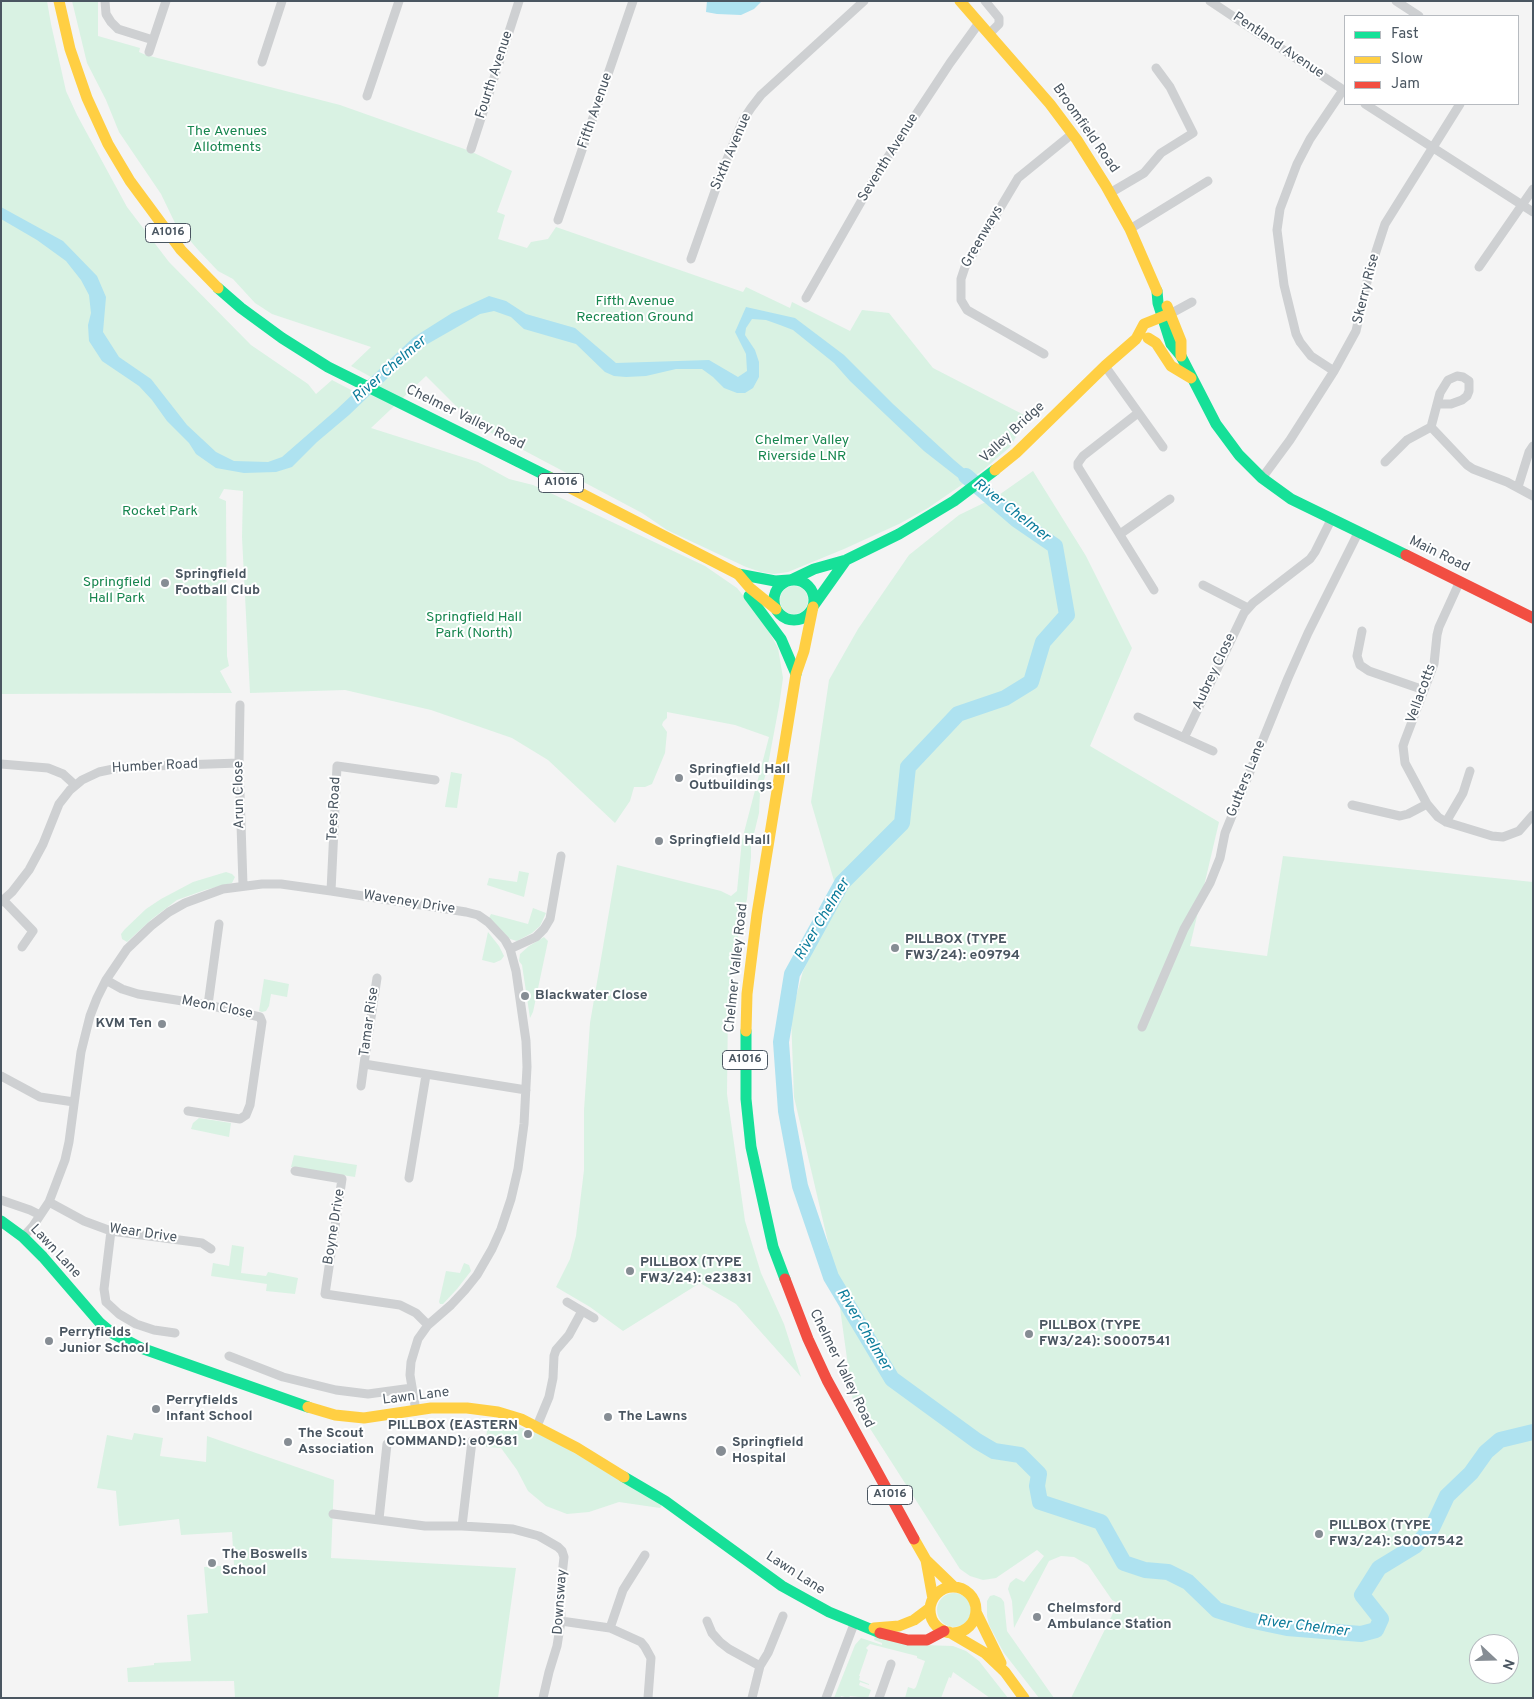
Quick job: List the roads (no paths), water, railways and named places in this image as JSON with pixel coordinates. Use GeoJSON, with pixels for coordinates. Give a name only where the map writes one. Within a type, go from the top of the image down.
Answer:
{"type":"FeatureCollection","features":[{"type":"Feature","properties":{"kind":"main road","name":"Chelmer Valley Road"},"geometry":{"type":"LineString","coordinates":[[59,1],[70,49],[87,98],[108,144],[130,181],[181,250],[240,308],[282,338],[328,367],[556,480],[738,574],[775,580],[790,580]]}},
{"type":"Feature","properties":{"kind":"main road","name":"Broomfield Road"},"geometry":{"type":"LineString","coordinates":[[960,1],[1050,104],[1110,193],[1130,229],[1158,293],[1158,303],[1166,319],[1171,344],[1182,356],[1190,378],[1203,403],[1225,438],[1262,478],[1291,499],[1331,520]]}},
{"type":"Feature","properties":{"kind":"main road"},"geometry":{"type":"LineString","coordinates":[[1136,339],[1148,338],[1162,330],[1166,319]]}},
{"type":"Feature","properties":{"kind":"main road","name":"Valley Bridge"},"geometry":{"type":"LineString","coordinates":[[790,580],[814,569],[846,560],[932,515],[987,477],[1016,453],[1105,366],[1136,339],[1144,324],[1166,319]]}},
{"type":"Feature","properties":{"kind":"main road"},"geometry":{"type":"LineString","coordinates":[[1148,338],[1156,343],[1171,366],[1190,378]]}},
{"type":"Feature","properties":{"kind":"main road","name":"Main Road"},"geometry":{"type":"LineString","coordinates":[[1331,520],[1533,618]]}},
{"type":"Feature","properties":{"kind":"main road","name":"A1016"},"geometry":{"type":"LineString","coordinates":[[707,558],[720,573],[735,583],[757,604],[781,639],[796,674]]}},
{"type":"Feature","properties":{"kind":"main road","name":"Valley Bridge"},"geometry":{"type":"LineString","coordinates":[[813,606],[846,560]]}},
{"type":"Feature","properties":{"kind":"main road","name":"Chelmer Valley Road"},"geometry":{"type":"LineString","coordinates":[[738,574],[750,588],[779,612],[791,641],[795,657],[796,674]]}},
{"type":"Feature","properties":{"kind":"main road"},"geometry":{"type":"LineString","coordinates":[[790,580],[800,580],[810,587],[814,595],[813,606],[807,615],[799,619],[790,620],[779,612],[774,598],[775,592],[781,585],[790,580]]}},
{"type":"Feature","properties":{"kind":"main road","name":"Chelmer Valley Road"},"geometry":{"type":"LineString","coordinates":[[813,606],[804,651],[796,674],[757,914],[747,994],[746,1099],[751,1148],[773,1247],[808,1339],[853,1430],[926,1560],[954,1587]]}},
{"type":"Feature","properties":{"kind":"main road","name":"Lawn Lane"},"geometry":{"type":"LineString","coordinates":[[1,1221],[43,1256],[100,1324],[112,1333],[142,1348],[292,1403],[335,1415],[377,1418],[445,1407],[482,1409],[510,1416],[537,1426],[666,1501],[796,1594],[829,1612],[854,1624],[908,1640],[927,1640],[947,1631]]}},
{"type":"Feature","properties":{"kind":"main road","name":"Chelmer Valley Road"},"geometry":{"type":"LineString","coordinates":[[926,1560],[932,1604]]}},
{"type":"Feature","properties":{"kind":"main road"},"geometry":{"type":"LineString","coordinates":[[932,1604],[941,1591],[954,1587]]}},
{"type":"Feature","properties":{"kind":"main road","name":"A1016"},"geometry":{"type":"LineString","coordinates":[[954,1587],[965,1590],[971,1596],[975,1603],[976,1612],[1005,1672]]}},
{"type":"Feature","properties":{"kind":"main road","name":"A1016"},"geometry":{"type":"LineString","coordinates":[[932,1604],[934,1622],[985,1653],[1005,1672],[1024,1698]]}},
{"type":"Feature","properties":{"kind":"main road","name":"Lawn Lane"},"geometry":{"type":"LineString","coordinates":[[867,1628],[898,1626],[914,1620],[932,1604]]}},
{"type":"Feature","properties":{"kind":"main road"},"geometry":{"type":"LineString","coordinates":[[947,1631],[957,1632],[967,1628],[974,1620],[976,1612]]}},
{"type":"Feature","properties":{"kind":"street"},"geometry":{"type":"LineString","coordinates":[[105,1],[106,14],[110,22],[118,29],[153,40]]}},
{"type":"Feature","properties":{"kind":"street"},"geometry":{"type":"LineString","coordinates":[[149,52],[166,1]]}},
{"type":"Feature","properties":{"kind":"street"},"geometry":{"type":"LineString","coordinates":[[262,62],[282,1]]}},
{"type":"Feature","properties":{"kind":"street"},"geometry":{"type":"LineString","coordinates":[[367,96],[399,1]]}},
{"type":"Feature","properties":{"kind":"street","name":"Fourth Avenue"},"geometry":{"type":"LineString","coordinates":[[470,148],[519,1]]}},
{"type":"Feature","properties":{"kind":"street","name":"Fifth Avenue"},"geometry":{"type":"LineString","coordinates":[[558,220],[633,1]]}},
{"type":"Feature","properties":{"kind":"street","name":"Sixth Avenue"},"geometry":{"type":"LineString","coordinates":[[691,259],[721,174],[743,120],[751,108],[761,95],[864,1]]}},
{"type":"Feature","properties":{"kind":"street"},"geometry":{"type":"LineString","coordinates":[[985,1],[999,18],[999,24],[989,34]]}},
{"type":"Feature","properties":{"kind":"street","name":"Pentland Avenue"},"geometry":{"type":"LineString","coordinates":[[1210,1],[1344,90]]}},
{"type":"Feature","properties":{"kind":"street"},"geometry":{"type":"LineString","coordinates":[[1396,1],[1417,15]]}},
{"type":"Feature","properties":{"kind":"street","name":"Seventh Avenue"},"geometry":{"type":"LineString","coordinates":[[806,298],[878,172],[950,63],[979,23]]}},
{"type":"Feature","properties":{"kind":"street"},"geometry":{"type":"LineString","coordinates":[[1110,193],[1144,173],[1161,153],[1193,133],[1170,87],[1156,68]]}},
{"type":"Feature","properties":{"kind":"street"},"geometry":{"type":"LineString","coordinates":[[1334,371],[1311,356],[1305,350],[1296,334],[1284,285],[1277,230],[1280,209],[1297,164],[1310,139],[1344,90]]}},
{"type":"Feature","properties":{"kind":"street"},"geometry":{"type":"LineString","coordinates":[[1367,105],[1533,212]]}},
{"type":"Feature","properties":{"kind":"street","name":"Skerry Rise"},"geometry":{"type":"LineString","coordinates":[[1262,478],[1290,440],[1334,371],[1356,331],[1369,273],[1385,224],[1431,147],[1459,105]]}},
{"type":"Feature","properties":{"kind":"street","name":"Greenways"},"geometry":{"type":"LineString","coordinates":[[1044,354],[967,310],[961,300],[961,279],[965,267],[1018,178],[1072,134]]}},
{"type":"Feature","properties":{"kind":"street"},"geometry":{"type":"LineString","coordinates":[[1130,229],[1208,182]]}},
{"type":"Feature","properties":{"kind":"street"},"geometry":{"type":"LineString","coordinates":[[1479,267],[1533,188]]}},
{"type":"Feature","properties":{"kind":"street"},"geometry":{"type":"LineString","coordinates":[[1166,319],[1192,302]]}},
{"type":"Feature","properties":{"kind":"street"},"geometry":{"type":"LineString","coordinates":[[1105,366],[1163,447]]}},
{"type":"Feature","properties":{"kind":"street"},"geometry":{"type":"LineString","coordinates":[[1385,462],[1407,440],[1430,427],[1437,404]]}},
{"type":"Feature","properties":{"kind":"street"},"geometry":{"type":"LineString","coordinates":[[1138,413],[1082,456],[1078,463],[1079,471],[1103,505],[1154,590]]}},
{"type":"Feature","properties":{"kind":"street"},"geometry":{"type":"LineString","coordinates":[[1430,427],[1473,470],[1518,487],[1533,496]]}},
{"type":"Feature","properties":{"kind":"street"},"geometry":{"type":"LineString","coordinates":[[1518,487],[1529,452],[1533,446]]}},
{"type":"Feature","properties":{"kind":"street"},"geometry":{"type":"LineString","coordinates":[[1120,534],[1170,499]]}},
{"type":"Feature","properties":{"kind":"street","name":"Aubrey Close"},"geometry":{"type":"LineString","coordinates":[[1184,738],[1240,619],[1248,608],[1310,559],[1331,520]]}},
{"type":"Feature","properties":{"kind":"street","name":"Gutters Lane"},"geometry":{"type":"LineString","coordinates":[[1142,1027],[1184,929],[1210,883],[1220,858],[1225,834],[1288,678],[1358,533]]}},
{"type":"Feature","properties":{"kind":"street","name":"Vellacotts"},"geometry":{"type":"LineString","coordinates":[[1460,582],[1439,627],[1434,664],[1403,746],[1405,763],[1428,804],[1446,822],[1492,836],[1503,837],[1519,831],[1533,815]]}},
{"type":"Feature","properties":{"kind":"street"},"geometry":{"type":"LineString","coordinates":[[1203,585],[1248,608]]}},
{"type":"Feature","properties":{"kind":"street"},"geometry":{"type":"LineString","coordinates":[[1362,632],[1357,656],[1360,665],[1369,671],[1424,690]]}},
{"type":"Feature","properties":{"kind":"street","name":"Arun Close"},"geometry":{"type":"LineString","coordinates":[[240,705],[239,763],[243,885]]}},
{"type":"Feature","properties":{"kind":"street"},"geometry":{"type":"LineString","coordinates":[[1138,716],[1213,752]]}},
{"type":"Feature","properties":{"kind":"street","name":"Humber Road"},"geometry":{"type":"LineString","coordinates":[[22,947],[33,932],[2,901],[29,870],[43,844],[59,804],[75,785],[99,772],[123,766],[239,763]]}},
{"type":"Feature","properties":{"kind":"street"},"geometry":{"type":"LineString","coordinates":[[1,764],[48,768],[62,774],[75,785]]}},
{"type":"Feature","properties":{"kind":"street","name":"Tees Road"},"geometry":{"type":"LineString","coordinates":[[331,891],[337,766],[435,780]]}},
{"type":"Feature","properties":{"kind":"street"},"geometry":{"type":"LineString","coordinates":[[1446,822],[1463,793],[1470,771]]}},
{"type":"Feature","properties":{"kind":"street"},"geometry":{"type":"LineString","coordinates":[[1352,804],[1400,816],[1428,804]]}},
{"type":"Feature","properties":{"kind":"street"},"geometry":{"type":"LineString","coordinates":[[510,949],[536,937],[550,919],[561,856]]}},
{"type":"Feature","properties":{"kind":"street","name":"Waveney Drive"},"geometry":{"type":"LineString","coordinates":[[23,1238],[49,1202],[65,1160],[85,1034],[106,980],[127,949],[151,926],[170,912],[205,894],[223,889],[243,885],[281,884],[472,914],[488,922],[498,932],[510,949],[516,971],[524,1020],[526,1052],[524,1124],[511,1198],[497,1239],[482,1267],[471,1282],[451,1305],[428,1325],[418,1339],[411,1368],[416,1411]]}},
{"type":"Feature","properties":{"kind":"street"},"geometry":{"type":"LineString","coordinates":[[208,1005],[219,924]]}},
{"type":"Feature","properties":{"kind":"street","name":"Tamar Rise"},"geometry":{"type":"LineString","coordinates":[[376,978],[364,1064],[526,1090]]}},
{"type":"Feature","properties":{"kind":"street","name":"Meon Close"},"geometry":{"type":"LineString","coordinates":[[106,980],[122,989],[138,994],[208,1005],[260,1017],[262,1022],[248,1111],[243,1118],[188,1111]]}},
{"type":"Feature","properties":{"kind":"street"},"geometry":{"type":"LineString","coordinates":[[361,1086],[364,1064]]}},
{"type":"Feature","properties":{"kind":"street"},"geometry":{"type":"LineString","coordinates":[[409,1178],[426,1075]]}},
{"type":"Feature","properties":{"kind":"street"},"geometry":{"type":"LineString","coordinates":[[1,1076],[40,1097],[74,1102]]}},
{"type":"Feature","properties":{"kind":"street","name":"Boyne Drive"},"geometry":{"type":"LineString","coordinates":[[295,1171],[342,1179],[325,1294],[400,1305],[416,1313],[428,1325]]}},
{"type":"Feature","properties":{"kind":"street","name":"Lawn Lane"},"geometry":{"type":"LineString","coordinates":[[1,1200],[40,1215]]}},
{"type":"Feature","properties":{"kind":"street","name":"Wear Drive"},"geometry":{"type":"LineString","coordinates":[[49,1202],[84,1221],[111,1231],[202,1243],[212,1249]]}},
{"type":"Feature","properties":{"kind":"street"},"geometry":{"type":"LineString","coordinates":[[111,1231],[104,1289],[106,1302],[119,1314],[136,1324],[154,1330],[175,1333]]}},
{"type":"Feature","properties":{"kind":"street"},"geometry":{"type":"LineString","coordinates":[[568,1302],[594,1318]]}},
{"type":"Feature","properties":{"kind":"street"},"geometry":{"type":"LineString","coordinates":[[537,1426],[549,1397],[553,1378],[554,1356],[559,1345],[569,1335],[582,1311]]}},
{"type":"Feature","properties":{"kind":"street","name":"Lawn Lane"},"geometry":{"type":"LineString","coordinates":[[229,1356],[283,1377],[336,1390],[368,1394],[412,1388]]}},
{"type":"Feature","properties":{"kind":"street"},"geometry":{"type":"LineString","coordinates":[[462,1526],[472,1441]]}},
{"type":"Feature","properties":{"kind":"street"},"geometry":{"type":"LineString","coordinates":[[378,1520],[387,1444]]}},
{"type":"Feature","properties":{"kind":"street","name":"Downsway"},"geometry":{"type":"LineString","coordinates":[[333,1514],[425,1526],[513,1529],[530,1532],[558,1547],[564,1557],[560,1594],[561,1621],[557,1646],[543,1698]]}},
{"type":"Feature","properties":{"kind":"street"},"geometry":{"type":"LineString","coordinates":[[610,1628],[623,1590],[645,1555]]}},
{"type":"Feature","properties":{"kind":"street"},"geometry":{"type":"LineString","coordinates":[[752,1698],[760,1666],[768,1653],[783,1616]]}},
{"type":"Feature","properties":{"kind":"street"},"geometry":{"type":"LineString","coordinates":[[561,1621],[610,1628],[641,1642],[651,1658],[648,1698]]}},
{"type":"Feature","properties":{"kind":"street"},"geometry":{"type":"LineString","coordinates":[[707,1621],[712,1633],[720,1642],[760,1666]]}},
{"type":"Feature","properties":{"kind":"street"},"geometry":{"type":"LineString","coordinates":[[826,1698],[854,1624]]}},
{"type":"Feature","properties":{"kind":"street"},"geometry":{"type":"LineString","coordinates":[[878,1698],[891,1664]]}},
{"type":"Feature","properties":{"kind":"water"},"geometry":{"type":"Polygon","coordinates":[[[707,1],[762,1],[754,9],[741,15],[706,12],[707,1]]]}},
{"type":"Feature","properties":{"kind":"water"},"geometry":{"type":"Polygon","coordinates":[[[1,207],[63,241],[97,276],[106,297],[103,332],[119,357],[151,379],[187,425],[216,452],[234,461],[268,462],[282,457],[336,410],[414,337],[452,313],[489,296],[506,301],[526,314],[575,328],[616,363],[709,360],[738,377],[747,371],[746,354],[735,332],[746,307],[795,318],[844,355],[893,404],[987,488],[979,494],[924,451],[850,381],[834,363],[793,330],[780,325],[766,320],[752,319],[746,328],[745,335],[755,350],[759,362],[759,377],[753,388],[745,393],[737,393],[724,388],[702,369],[676,369],[646,376],[614,376],[605,372],[576,344],[524,329],[511,317],[494,311],[480,314],[417,350],[292,467],[276,472],[244,473],[216,468],[196,454],[189,443],[167,421],[139,386],[102,361],[89,341],[88,325],[91,313],[89,295],[81,280],[66,261],[37,240],[1,219],[1,207]]]}},
{"type":"Feature","properties":{"kind":"waterway","name":"River Chelmer"},"geometry":{"type":"LineString","coordinates":[[966,476],[1017,520],[1055,546],[1067,615],[1043,642],[1031,682],[1005,698],[958,714],[908,767],[902,823],[842,883],[792,974],[781,1042],[786,1111],[800,1186],[831,1277],[892,1379],[977,1441],[994,1451],[1020,1455],[1039,1474],[1037,1486],[1040,1502],[1101,1522],[1124,1563],[1145,1570],[1168,1572],[1188,1582],[1217,1610],[1249,1620],[1287,1628],[1361,1634],[1376,1630],[1381,1619],[1362,1595],[1379,1568],[1415,1546],[1432,1528],[1447,1496],[1471,1473],[1486,1452],[1500,1440],[1533,1432]]}},
{"type":"Feature","properties":{"kind":"place","name":"Springfield Football Club"},"geometry":{"type":"Point","coordinates":[165,583]}},
{"type":"Feature","properties":{"kind":"place","name":"Springfield Hall Outbuildings"},"geometry":{"type":"Point","coordinates":[679,778]}},
{"type":"Feature","properties":{"kind":"place","name":"Springfield Hall"},"geometry":{"type":"Point","coordinates":[659,841]}},
{"type":"Feature","properties":{"kind":"place","name":"PILLBOX (TYPE FW3/24): e09794"},"geometry":{"type":"Point","coordinates":[895,948]}},
{"type":"Feature","properties":{"kind":"place","name":"Blackwater Close"},"geometry":{"type":"Point","coordinates":[525,996]}},
{"type":"Feature","properties":{"kind":"place","name":"KVM Ten"},"geometry":{"type":"Point","coordinates":[162,1024]}},
{"type":"Feature","properties":{"kind":"place","name":"PILLBOX (TYPE FW3/24): e23831"},"geometry":{"type":"Point","coordinates":[630,1271]}},
{"type":"Feature","properties":{"kind":"place","name":"PILLBOX (TYPE FW3/24): S0007541"},"geometry":{"type":"Point","coordinates":[1029,1334]}},
{"type":"Feature","properties":{"kind":"place","name":"Perryfields Junior School"},"geometry":{"type":"Point","coordinates":[49,1341]}},
{"type":"Feature","properties":{"kind":"place","name":"Perryfields Infant School"},"geometry":{"type":"Point","coordinates":[156,1409]}},
{"type":"Feature","properties":{"kind":"place","name":"The Lawns"},"geometry":{"type":"Point","coordinates":[608,1417]}},
{"type":"Feature","properties":{"kind":"place","name":"PILLBOX (EASTERN COMMAND): e09681"},"geometry":{"type":"Point","coordinates":[528,1434]}},
{"type":"Feature","properties":{"kind":"place","name":"The Scout Association"},"geometry":{"type":"Point","coordinates":[288,1442]}},
{"type":"Feature","properties":{"kind":"place","name":"Springfield Hospital"},"geometry":{"type":"Point","coordinates":[721,1451]}},
{"type":"Feature","properties":{"kind":"place","name":"PILLBOX (TYPE FW3/24): S0007542"},"geometry":{"type":"Point","coordinates":[1319,1534]}},
{"type":"Feature","properties":{"kind":"place","name":"The Boswells School"},"geometry":{"type":"Point","coordinates":[212,1563]}},
{"type":"Feature","properties":{"kind":"place","name":"Chelmsford Ambulance Station"},"geometry":{"type":"Point","coordinates":[1037,1617]}},
{"type":"Feature","properties":{"kind":"park label","name":"The Avenues Allotments"},"geometry":{"type":"Point","coordinates":[227,140]}},
{"type":"Feature","properties":{"kind":"park label","name":"Fifth Avenue Recreation Ground"},"geometry":{"type":"Point","coordinates":[635,310]}},
{"type":"Feature","properties":{"kind":"park label","name":"Chelmer Valley Riverside LNR"},"geometry":{"type":"Point","coordinates":[802,450]}},
{"type":"Feature","properties":{"kind":"park label","name":"Rocket Park"},"geometry":{"type":"Point","coordinates":[160,512]}},
{"type":"Feature","properties":{"kind":"park label","name":"Springfield Hall Park"},"geometry":{"type":"Point","coordinates":[117,592]}},
{"type":"Feature","properties":{"kind":"park label","name":"Springfield Hall Park (North)"},"geometry":{"type":"Point","coordinates":[474,626]}}]}
